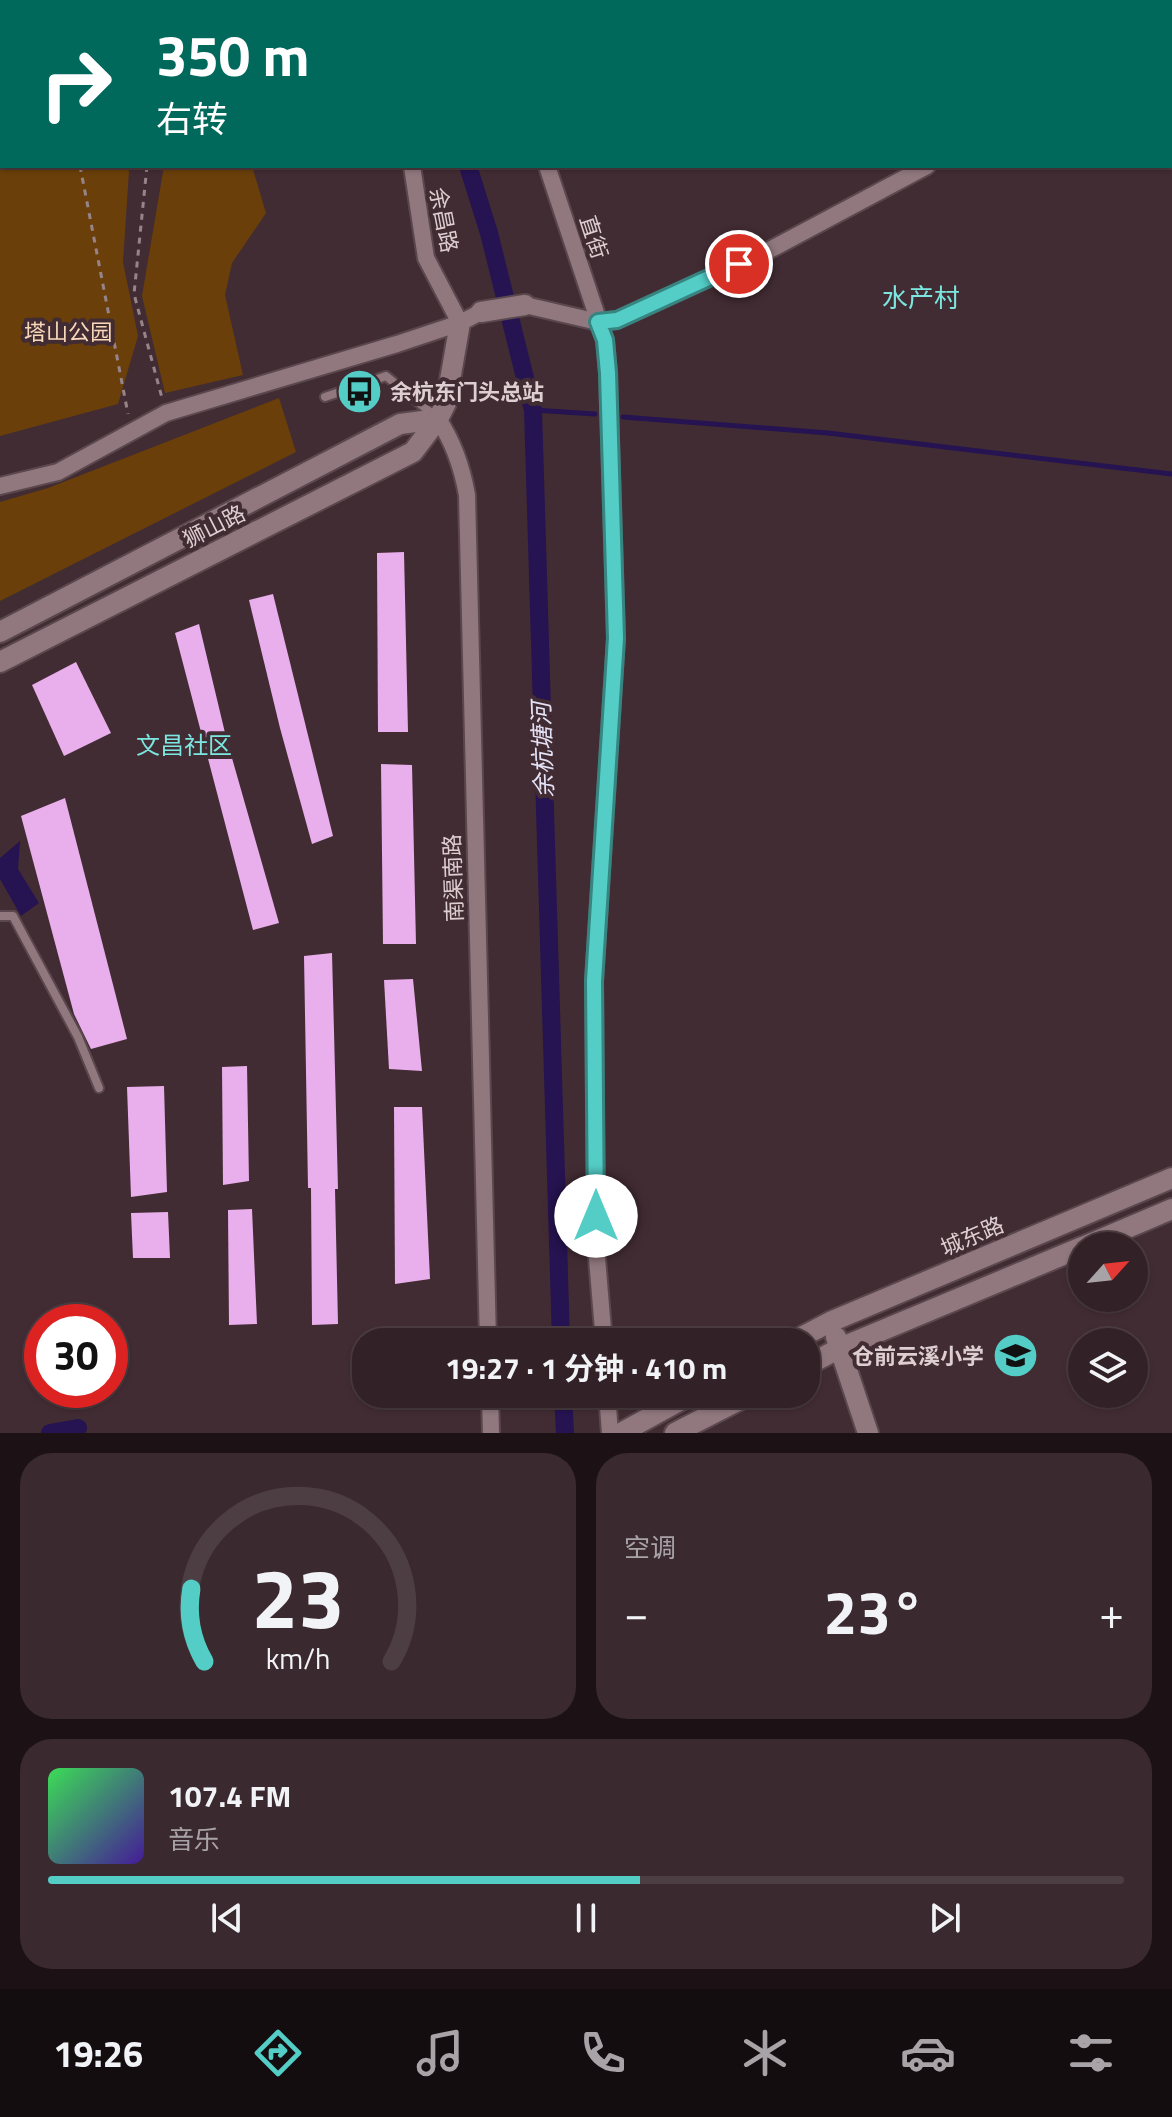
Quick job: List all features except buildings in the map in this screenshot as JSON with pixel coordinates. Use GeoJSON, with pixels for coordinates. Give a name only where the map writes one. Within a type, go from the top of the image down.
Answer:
{"type":"FeatureCollection","features":[{"type":"Feature","properties":{"kind":"street","name":"余昌路"},"geometry":{"type":"LineString","coordinates":[[412,168],[426,258],[460,323]]}},
{"type":"Feature","properties":{"kind":"street","name":"直街"},"geometry":{"type":"LineString","coordinates":[[548,168],[605,340],[608,373],[616,638],[594,981],[596,1246],[603,1328]]}},
{"type":"Feature","properties":{"kind":"street"},"geometry":{"type":"LineString","coordinates":[[0,486],[58,472],[166,413],[460,323],[481,312],[525,305],[598,322],[617,320],[764,253],[923,168]]}},
{"type":"Feature","properties":{"kind":"street","name":"狮山路"},"geometry":{"type":"LineString","coordinates":[[0,662],[413,452],[446,403],[460,323]]}},
{"type":"Feature","properties":{"kind":"street","name":"狮山路"},"geometry":{"type":"LineString","coordinates":[[0,632],[400,424],[438,419]]}},
{"type":"Feature","properties":{"kind":"street","name":"南渠南路"},"geometry":{"type":"LineString","coordinates":[[438,419],[450,437],[463,471],[468,509],[488,1328]]}},
{"type":"Feature","properties":{"kind":"street","name":"城东路"},"geometry":{"type":"LineString","coordinates":[[819,1328],[1172,1178]]}},
{"type":"Feature","properties":{"kind":"street"},"geometry":{"type":"LineString","coordinates":[[1117,1232],[1172,1209]]}},
{"type":"Feature","properties":{"kind":"street"},"geometry":{"type":"LineString","coordinates":[[820,1359],[1068,1252]]}},
{"type":"Feature","properties":{"kind":"street"},"geometry":{"type":"LineString","coordinates":[[830,1322],[868,1433]]}},
{"type":"Feature","properties":{"kind":"street"},"geometry":{"type":"LineString","coordinates":[[490,1408],[491,1433]]}},
{"type":"Feature","properties":{"kind":"street"},"geometry":{"type":"LineString","coordinates":[[608,1408],[610,1433]]}},
{"type":"Feature","properties":{"kind":"street"},"geometry":{"type":"LineString","coordinates":[[621,1433],[665,1408]]}},
{"type":"Feature","properties":{"kind":"street"},"geometry":{"type":"LineString","coordinates":[[675,1433],[724,1408]]}},
{"type":"Feature","properties":{"kind":"lane"},"geometry":{"type":"LineString","coordinates":[[325,397],[386,376],[438,419]]}},
{"type":"Feature","properties":{"kind":"lane"},"geometry":{"type":"LineString","coordinates":[[0,916],[13,916],[78,1037],[99,1088]]}},
{"type":"Feature","properties":{"kind":"path"},"geometry":{"type":"LineString","coordinates":[[80,168],[131,432]]}},
{"type":"Feature","properties":{"kind":"path"},"geometry":{"type":"LineString","coordinates":[[147,168],[134,294],[166,413]]}},
{"type":"Feature","properties":{"kind":"green space","name":"塔山公园"},"geometry":{"type":"Polygon","coordinates":[[[0,168],[127,168],[123,262],[138,336],[118,404],[0,436],[0,168]]]}},
{"type":"Feature","properties":{"kind":"green space"},"geometry":{"type":"Polygon","coordinates":[[[164,168],[253,168],[266,213],[232,263],[225,295],[243,375],[165,393],[142,296],[164,168]]]}},
{"type":"Feature","properties":{"kind":"green space"},"geometry":{"type":"Polygon","coordinates":[[[279,398],[296,452],[0,601],[0,502],[48,488],[279,398]]]}},
{"type":"Feature","properties":{"kind":"shaded area"},"geometry":{"type":"Polygon","coordinates":[[[20,841],[18,869],[39,903],[21,916],[0,879],[0,858],[20,841]]]}},
{"type":"Feature","properties":{"kind":"waterway","name":"余杭塘河"},"geometry":{"type":"LineString","coordinates":[[469,168],[489,233],[533,410],[561,1328]]}},
{"type":"Feature","properties":{"kind":"waterway"},"geometry":{"type":"LineString","coordinates":[[533,410],[595,414]]}},
{"type":"Feature","properties":{"kind":"waterway"},"geometry":{"type":"LineString","coordinates":[[623,417],[828,433],[1172,474]]}},
{"type":"Feature","properties":{"kind":"waterway","name":"余杭塘河"},"geometry":{"type":"LineString","coordinates":[[564,1408],[565,1433]]}},
{"type":"Feature","properties":{"kind":"waterway"},"geometry":{"type":"LineString","coordinates":[[50,1433],[78,1428]]}},
{"type":"Feature","properties":{"kind":"place","name":"余杭东门头总站"},"geometry":{"type":"Point","coordinates":[359,392]}},
{"type":"Feature","properties":{"kind":"place","name":"仓前云溪小学"},"geometry":{"type":"Point","coordinates":[1015,1356]}},
{"type":"Feature","properties":{"kind":"district","name":"水产村"},"geometry":{"type":"Point","coordinates":[921,298]}},
{"type":"Feature","properties":{"kind":"district","name":"文昌社区"},"geometry":{"type":"Point","coordinates":[184,746]}},
{"type":"Feature","properties":{"kind":"route"},"geometry":{"type":"LineString","coordinates":[[596,1216],[594,981],[616,638],[608,373],[605,340],[598,322],[617,320],[739,264]]}}]}
